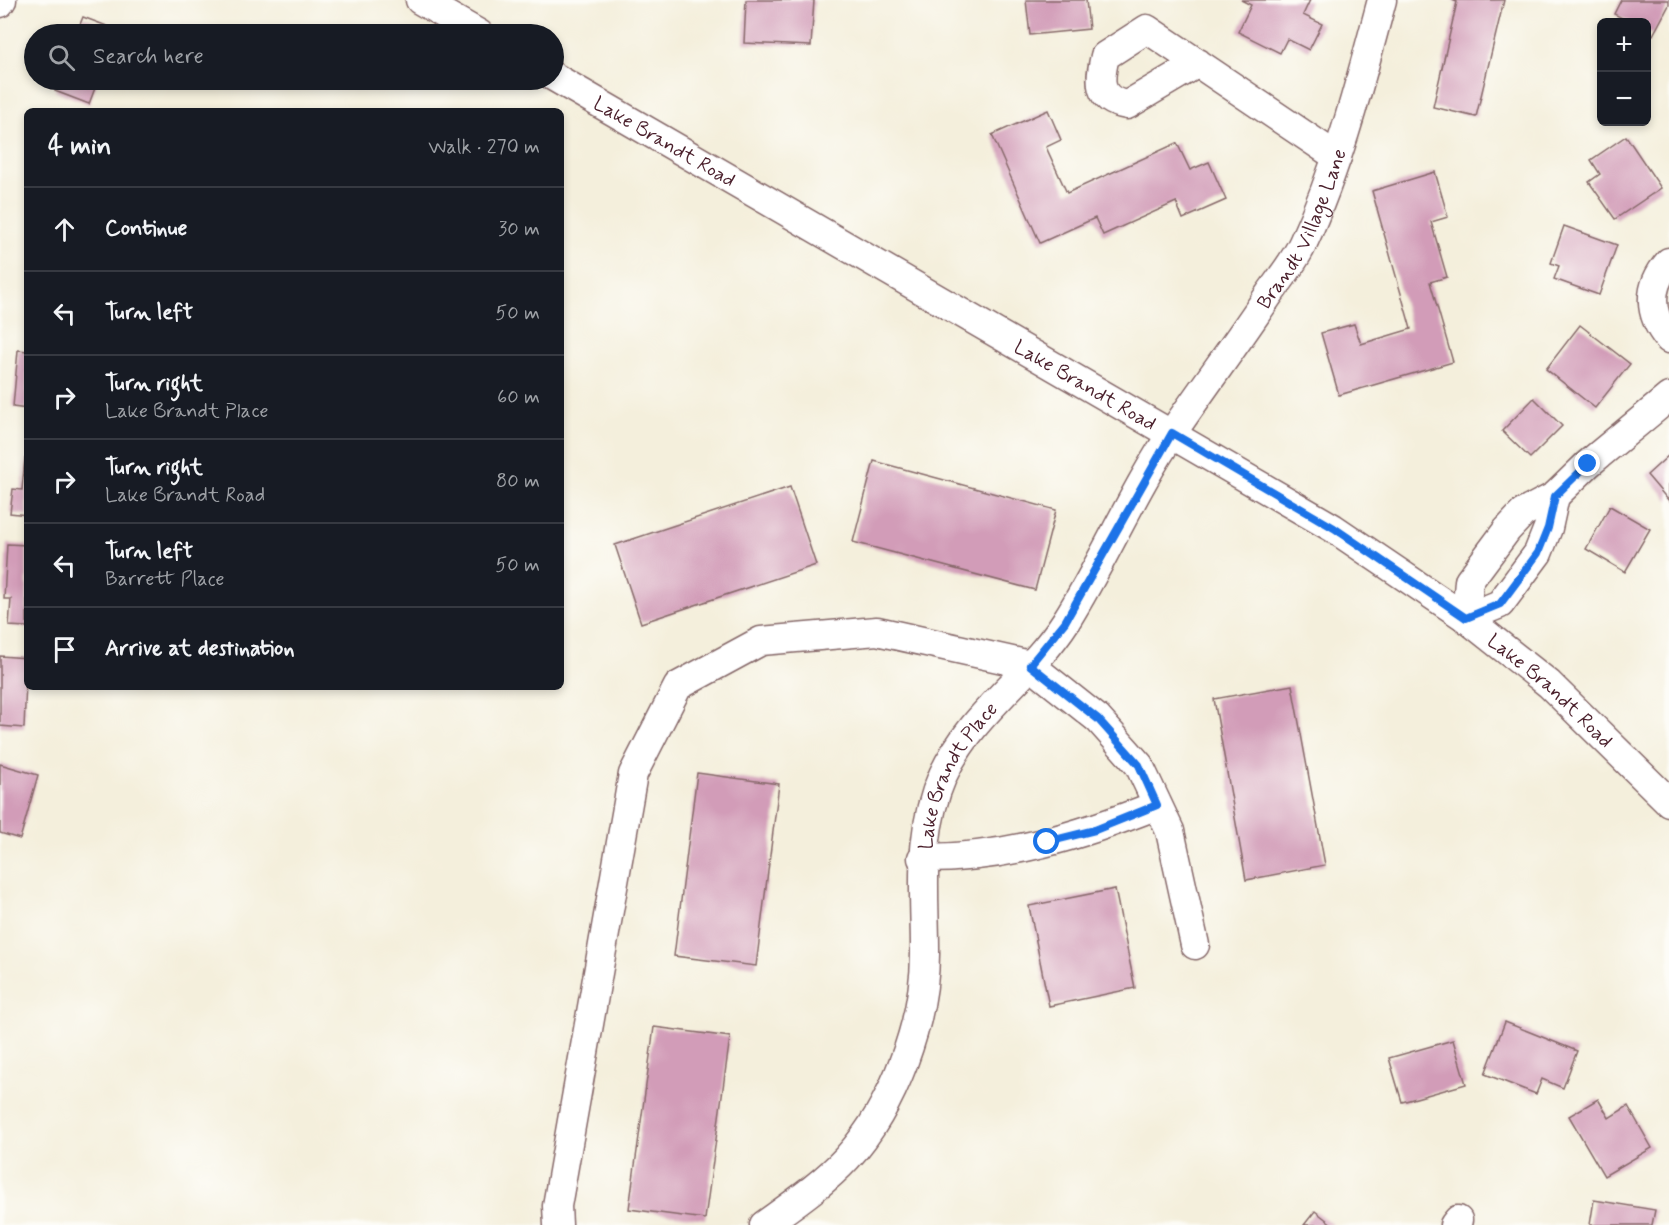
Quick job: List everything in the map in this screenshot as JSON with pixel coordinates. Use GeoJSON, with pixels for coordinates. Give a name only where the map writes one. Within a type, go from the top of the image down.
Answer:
{"type":"FeatureCollection","features":[{"type":"Feature","properties":{"kind":"street"},"geometry":{"type":"LineString","coordinates":[[420,0],[462,24]]}},
{"type":"Feature","properties":{"kind":"street","name":"Brandt Village Lane"},"geometry":{"type":"LineString","coordinates":[[1172,433],[1302,246],[1337,157],[1382,0]]}},
{"type":"Feature","properties":{"kind":"street"},"geometry":{"type":"LineString","coordinates":[[1198,63],[1337,157]]}},
{"type":"Feature","properties":{"kind":"street","name":"Lake Brandt Road"},"geometry":{"type":"LineString","coordinates":[[564,83],[1334,528],[1466,618],[1549,684],[1669,802]]}},
{"type":"Feature","properties":{"kind":"street"},"geometry":{"type":"LineString","coordinates":[[1669,262],[1658,276],[1652,304],[1655,319],[1669,339]]}},
{"type":"Feature","properties":{"kind":"street"},"geometry":{"type":"LineString","coordinates":[[1555,496],[1548,528],[1538,553],[1500,604],[1466,618],[1469,581],[1523,513],[1555,496],[1588,464],[1669,397]]}},
{"type":"Feature","properties":{"kind":"street","name":"Lake Brandt Place"},"geometry":{"type":"LineString","coordinates":[[764,1225],[813,1189],[848,1157],[876,1118],[901,1069],[919,1010],[925,955],[922,858],[928,819],[943,774],[969,731],[1030,665],[1065,622],[1172,433]]}},
{"type":"Feature","properties":{"kind":"street"},"geometry":{"type":"LineString","coordinates":[[558,1225],[557,1206],[633,774],[678,686],[761,640],[877,631],[1030,665],[1098,719],[1139,765],[1170,831],[1195,945]]}},
{"type":"Feature","properties":{"kind":"street"},"geometry":{"type":"LineString","coordinates":[[922,858],[979,855],[1047,842],[1095,830],[1157,805]]}},
{"type":"Feature","properties":{"kind":"building"},"geometry":{"type":"Polygon","coordinates":[[[746,0],[814,0],[811,46],[744,43],[746,0]]]}},
{"type":"Feature","properties":{"kind":"building"},"geometry":{"type":"Polygon","coordinates":[[[1026,0],[1086,0],[1089,29],[1030,35],[1026,0]]]}},
{"type":"Feature","properties":{"kind":"building"},"geometry":{"type":"Polygon","coordinates":[[[1241,0],[1310,0],[1303,15],[1322,24],[1309,50],[1287,39],[1280,53],[1238,32],[1251,5],[1241,0]]]}},
{"type":"Feature","properties":{"kind":"building"},"geometry":{"type":"Polygon","coordinates":[[[1452,0],[1504,0],[1476,117],[1433,107],[1457,2],[1452,0]]]}},
{"type":"Feature","properties":{"kind":"building"},"geometry":{"type":"Polygon","coordinates":[[[1621,0],[1669,0],[1669,5],[1653,35],[1651,34],[1651,18],[1622,18],[1614,14],[1621,0]]]}},
{"type":"Feature","properties":{"kind":"building"},"geometry":{"type":"Polygon","coordinates":[[[83,17],[102,24],[80,24],[83,17]]]}},
{"type":"Feature","properties":{"kind":"building"},"geometry":{"type":"Polygon","coordinates":[[[55,90],[94,90],[89,104],[55,90]]]}},
{"type":"Feature","properties":{"kind":"building"},"geometry":{"type":"Polygon","coordinates":[[[1048,110],[1061,140],[1046,147],[1067,193],[1177,143],[1190,170],[1209,162],[1226,200],[1183,219],[1176,202],[1103,235],[1095,218],[1040,243],[992,135],[1048,110]]]}},
{"type":"Feature","properties":{"kind":"building"},"geometry":{"type":"Polygon","coordinates":[[[1626,136],[1661,188],[1615,219],[1589,182],[1600,174],[1591,160],[1626,136]]]}},
{"type":"Feature","properties":{"kind":"building"},"geometry":{"type":"Polygon","coordinates":[[[1435,172],[1448,217],[1431,222],[1447,277],[1430,282],[1453,362],[1339,395],[1321,333],[1354,324],[1361,344],[1411,329],[1372,191],[1435,172]]]}},
{"type":"Feature","properties":{"kind":"building"},"geometry":{"type":"Polygon","coordinates":[[[1564,226],[1617,245],[1599,295],[1554,279],[1559,266],[1551,263],[1564,226]]]}},
{"type":"Feature","properties":{"kind":"building"},"geometry":{"type":"Polygon","coordinates":[[[1580,325],[1630,364],[1595,408],[1546,369],[1580,325]]]}},
{"type":"Feature","properties":{"kind":"building"},"geometry":{"type":"Polygon","coordinates":[[[18,350],[24,351],[24,409],[13,407],[18,350]]]}},
{"type":"Feature","properties":{"kind":"building"},"geometry":{"type":"Polygon","coordinates":[[[1534,398],[1562,426],[1530,458],[1502,431],[1534,398]]]}},
{"type":"Feature","properties":{"kind":"building"},"geometry":{"type":"Polygon","coordinates":[[[1669,455],[1669,501],[1647,475],[1669,455]]]}},
{"type":"Feature","properties":{"kind":"building"},"geometry":{"type":"Polygon","coordinates":[[[874,461],[1056,510],[1035,590],[853,542],[874,461]]]}},
{"type":"Feature","properties":{"kind":"building"},"geometry":{"type":"Polygon","coordinates":[[[24,468],[24,515],[10,513],[13,489],[22,490],[24,468]]]}},
{"type":"Feature","properties":{"kind":"building"},"geometry":{"type":"Polygon","coordinates":[[[790,487],[816,565],[641,623],[615,545],[790,487]]]}},
{"type":"Feature","properties":{"kind":"building"},"geometry":{"type":"Polygon","coordinates":[[[1610,506],[1650,529],[1625,572],[1586,549],[1610,506]]]}},
{"type":"Feature","properties":{"kind":"building"},"geometry":{"type":"Polygon","coordinates":[[[7,544],[24,545],[24,627],[9,626],[11,599],[4,599],[7,544]]]}},
{"type":"Feature","properties":{"kind":"building"},"geometry":{"type":"Polygon","coordinates":[[[0,656],[24,658],[24,728],[0,726],[0,656]]]}},
{"type":"Feature","properties":{"kind":"building"},"geometry":{"type":"Polygon","coordinates":[[[1292,685],[1325,865],[1246,880],[1214,699],[1292,685]]]}},
{"type":"Feature","properties":{"kind":"building"},"geometry":{"type":"Polygon","coordinates":[[[0,764],[38,775],[20,839],[0,833],[0,764]]]}},
{"type":"Feature","properties":{"kind":"building"},"geometry":{"type":"Polygon","coordinates":[[[697,773],[779,784],[756,966],[674,956],[697,773]]]}},
{"type":"Feature","properties":{"kind":"building"},"geometry":{"type":"Polygon","coordinates":[[[1115,889],[1135,988],[1049,1006],[1029,906],[1115,889]]]}},
{"type":"Feature","properties":{"kind":"building"},"geometry":{"type":"Polygon","coordinates":[[[1505,1022],[1577,1051],[1563,1088],[1542,1079],[1536,1094],[1485,1074],[1505,1022]]]}},
{"type":"Feature","properties":{"kind":"building"},"geometry":{"type":"Polygon","coordinates":[[[654,1027],[730,1037],[705,1219],[629,1209],[654,1027]]]}},
{"type":"Feature","properties":{"kind":"building"},"geometry":{"type":"Polygon","coordinates":[[[1453,1040],[1466,1084],[1402,1102],[1389,1058],[1453,1040]]]}},
{"type":"Feature","properties":{"kind":"building"},"geometry":{"type":"Polygon","coordinates":[[[1598,1099],[1609,1118],[1628,1106],[1652,1148],[1604,1176],[1569,1116],[1598,1099]]]}},
{"type":"Feature","properties":{"kind":"building"},"geometry":{"type":"Polygon","coordinates":[[[1594,1200],[1655,1210],[1652,1225],[1590,1225],[1594,1200]]]}},
{"type":"Feature","properties":{"kind":"building"},"geometry":{"type":"Polygon","coordinates":[[[1315,1211],[1333,1225],[1304,1225],[1315,1211]]]}},
{"type":"Feature","properties":{"kind":"route"},"geometry":{"type":"LineString","coordinates":[[1047,842],[1095,830],[1157,805],[1139,765],[1098,719],[1030,665],[1043,652],[1065,622],[1172,433],[1334,528],[1466,618],[1500,604],[1538,553],[1548,528],[1555,496],[1588,464]]}}]}
